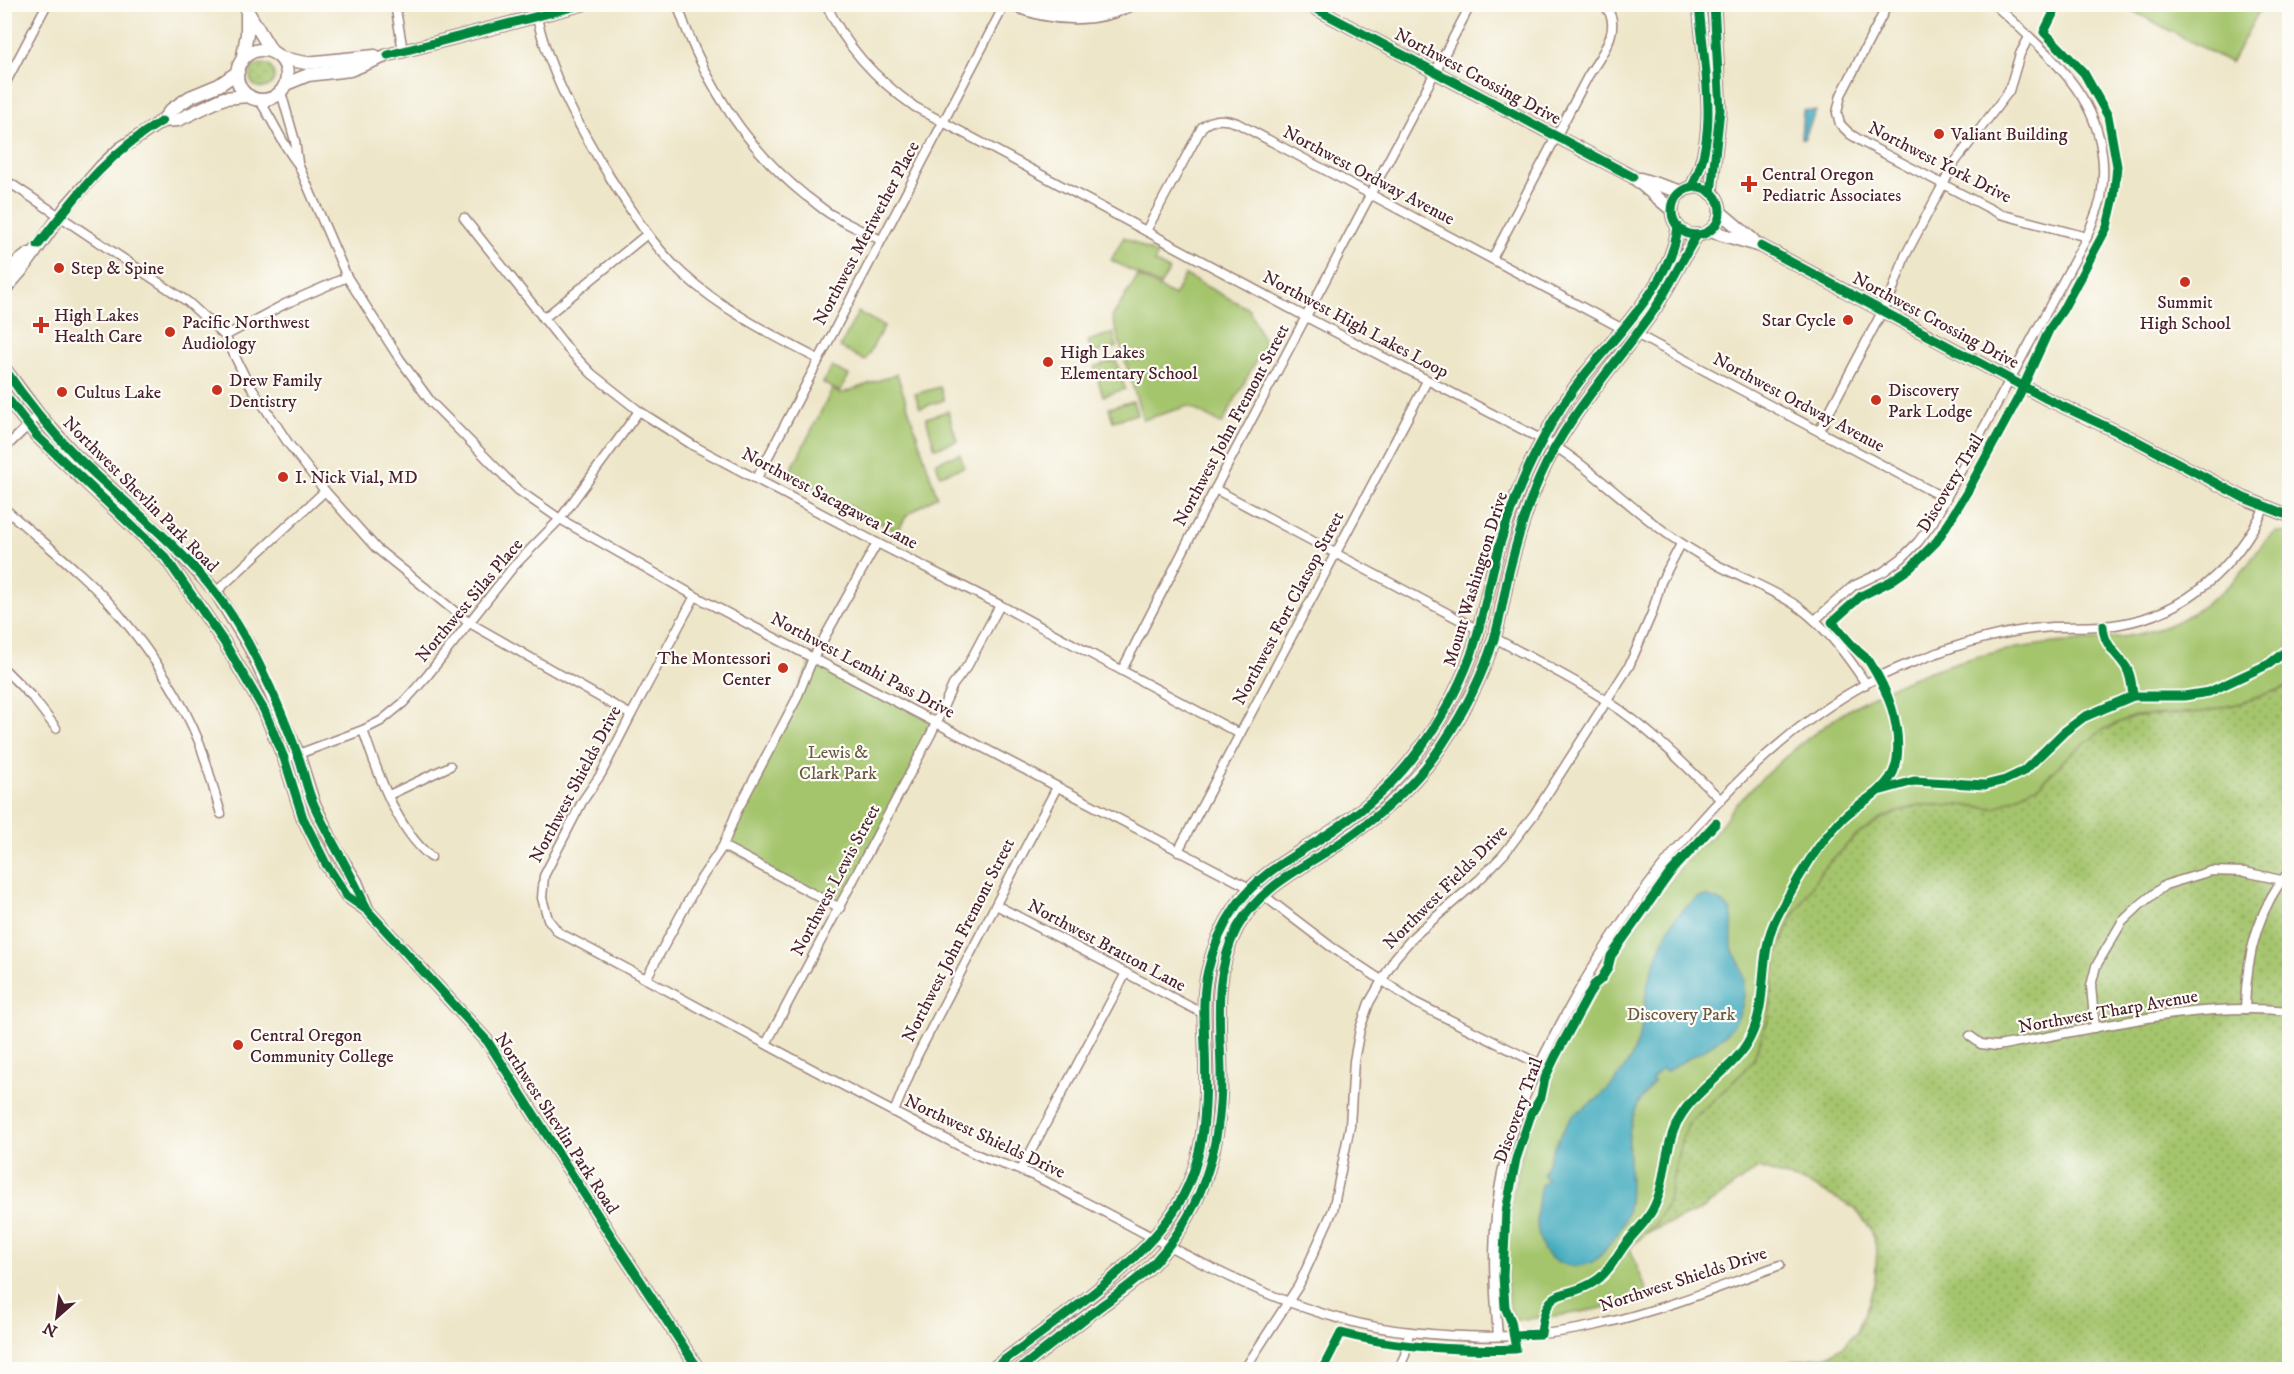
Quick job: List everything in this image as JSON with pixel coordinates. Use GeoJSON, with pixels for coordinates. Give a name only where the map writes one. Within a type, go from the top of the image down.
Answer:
{"type":"FeatureCollection","features":[{"type":"Feature","properties":{"kind":"main road"},"geometry":{"type":"LineString","coordinates":[[4,290],[102,166],[127,144],[162,121],[171,110],[190,97],[219,85],[256,51],[306,63],[388,54],[535,11],[584,4]]}},
{"type":"Feature","properties":{"kind":"main road"},"geometry":{"type":"LineString","coordinates":[[1012,4],[1051,16],[1069,17],[1099,15],[1132,4]]}},
{"type":"Feature","properties":{"kind":"main road","name":"Northwest Crossing Drive"},"geometry":{"type":"LineString","coordinates":[[1307,4],[1634,177],[1672,210]]}},
{"type":"Feature","properties":{"kind":"main road"},"geometry":{"type":"LineString","coordinates":[[1686,190],[1701,188],[1711,192],[1719,202],[1720,212],[1717,223],[1710,231],[1697,235],[1687,233],[1678,226],[1672,210],[1675,200],[1686,190],[1700,168],[1706,130],[1706,77],[1699,4]]}},
{"type":"Feature","properties":{"kind":"main road"},"geometry":{"type":"LineString","coordinates":[[1711,192],[1720,110],[1714,4]]}},
{"type":"Feature","properties":{"kind":"main road"},"geometry":{"type":"LineString","coordinates":[[248,8],[287,70],[284,88]]}},
{"type":"Feature","properties":{"kind":"main road"},"geometry":{"type":"LineString","coordinates":[[248,8],[246,42],[240,66],[240,86],[254,98]]}},
{"type":"Feature","properties":{"kind":"main road"},"geometry":{"type":"LineString","coordinates":[[162,121],[178,120],[224,98],[275,97],[284,88],[308,75],[350,70],[388,54]]}},
{"type":"Feature","properties":{"kind":"main road","name":"Northwest Crossing Drive"},"geometry":{"type":"LineString","coordinates":[[1634,177],[1686,190]]}},
{"type":"Feature","properties":{"kind":"main road","name":"Northwest Crossing Drive"},"geometry":{"type":"LineString","coordinates":[[1720,212],[1761,246],[2011,378],[2265,507],[2289,516]]}},
{"type":"Feature","properties":{"kind":"main road","name":"Mount Washington Drive"},"geometry":{"type":"LineString","coordinates":[[991,1370],[1106,1282],[1153,1239],[1178,1205],[1186,1189],[1199,1149],[1204,1119],[1206,1083],[1204,1014],[1207,972],[1225,926],[1250,889],[1276,866],[1317,841],[1363,807],[1409,763],[1431,734],[1464,672],[1479,630],[1499,547],[1512,508],[1542,440],[1570,394],[1623,329],[1662,272],[1674,246],[1678,226]]}},
{"type":"Feature","properties":{"kind":"main road","name":"Northwest Crossing Drive"},"geometry":{"type":"LineString","coordinates":[[1710,231],[1761,246]]}},
{"type":"Feature","properties":{"kind":"main road","name":"Mount Washington Drive"},"geometry":{"type":"LineString","coordinates":[[1019,1370],[1144,1273],[1183,1225],[1208,1175],[1216,1144],[1220,1114],[1218,995],[1221,971],[1238,926],[1263,895],[1296,869],[1364,826],[1389,805],[1439,750],[1456,724],[1482,671],[1494,638],[1518,536],[1541,476],[1577,411],[1667,289],[1697,235]]}},
{"type":"Feature","properties":{"kind":"main road"},"geometry":{"type":"LineString","coordinates":[[4,273],[38,245]]}},
{"type":"Feature","properties":{"kind":"main road","name":"Northwest Shevlin Park Road"},"geometry":{"type":"LineString","coordinates":[[4,368],[39,416],[74,454],[176,549],[216,592],[251,649],[298,754],[312,802],[336,850],[356,882],[367,910]]}},
{"type":"Feature","properties":{"kind":"main road","name":"Northwest Shevlin Park Road"},"geometry":{"type":"LineString","coordinates":[[4,394],[28,426],[66,465],[166,558],[224,642],[264,710],[284,758],[303,818],[326,864],[347,896],[367,910],[488,1042],[555,1150],[699,1370]]}},
{"type":"Feature","properties":{"kind":"street"},"geometry":{"type":"LineString","coordinates":[[4,86],[47,4]]}},
{"type":"Feature","properties":{"kind":"street"},"geometry":{"type":"LineString","coordinates":[[395,4],[403,51]]}},
{"type":"Feature","properties":{"kind":"street"},"geometry":{"type":"LineString","coordinates":[[677,4],[693,48],[706,74],[721,101],[752,144],[790,183],[830,214],[881,240]]}},
{"type":"Feature","properties":{"kind":"street","name":"Northwest High Lakes Loop"},"geometry":{"type":"LineString","coordinates":[[826,4],[841,31],[868,67],[907,102],[942,124],[1556,447],[1681,544],[1706,559],[1780,595],[1815,620],[1837,644],[1866,684]]}},
{"type":"Feature","properties":{"kind":"street","name":"Northwest Meriwether Place"},"geometry":{"type":"LineString","coordinates":[[757,478],[1005,4]]}},
{"type":"Feature","properties":{"kind":"street","name":"Northwest John Fremont Street"},"geometry":{"type":"LineString","coordinates":[[1122,670],[1471,4]]}},
{"type":"Feature","properties":{"kind":"street"},"geometry":{"type":"LineString","coordinates":[[1492,259],[1612,33],[1609,11],[1602,4]]}},
{"type":"Feature","properties":{"kind":"street","name":"Northwest York Drive"},"geometry":{"type":"LineString","coordinates":[[1888,4],[1841,95],[1837,113],[1840,124],[1850,134],[1866,144],[2000,214],[2086,237]]}},
{"type":"Feature","properties":{"kind":"street"},"geometry":{"type":"LineString","coordinates":[[1815,620],[1853,586],[1883,572],[1918,542],[1946,499],[2011,378],[2086,237],[2100,200],[2103,172],[2102,147],[2096,123],[2086,101],[2068,75],[1994,4]]}},
{"type":"Feature","properties":{"kind":"street"},"geometry":{"type":"LineString","coordinates":[[535,11],[559,82],[592,148],[646,235],[684,275],[731,311],[756,327],[818,359]]}},
{"type":"Feature","properties":{"kind":"street"},"geometry":{"type":"LineString","coordinates":[[1819,430],[1892,295],[1905,256],[1943,183],[1964,149],[2009,91],[2020,54],[2030,37]]}},
{"type":"Feature","properties":{"kind":"street","name":"Northwest Lemhi Pass Drive"},"geometry":{"type":"LineString","coordinates":[[284,88],[298,164],[346,277],[431,402],[518,490],[560,519],[695,596],[1263,895],[1381,981],[1444,1018],[1539,1064]]}},
{"type":"Feature","properties":{"kind":"street","name":"Northwest Lemhi Pass Drive"},"geometry":{"type":"LineString","coordinates":[[254,98],[273,120],[285,148],[298,164]]}},
{"type":"Feature","properties":{"kind":"street","name":"Northwest Ordway Avenue"},"geometry":{"type":"LineString","coordinates":[[1146,231],[1196,136],[1205,124],[1214,120],[1227,120],[1237,123],[1623,329]]}},
{"type":"Feature","properties":{"kind":"street"},"geometry":{"type":"LineString","coordinates":[[4,179],[188,302],[225,336],[245,377],[288,443],[325,491],[376,548],[468,622],[631,715]]}},
{"type":"Feature","properties":{"kind":"street","name":"Northwest Sacagawea Lane"},"geometry":{"type":"LineString","coordinates":[[464,218],[568,350],[592,374],[639,411],[694,446],[1000,605],[1240,734]]}},
{"type":"Feature","properties":{"kind":"street"},"geometry":{"type":"LineString","coordinates":[[543,319],[646,235]]}},
{"type":"Feature","properties":{"kind":"street"},"geometry":{"type":"LineString","coordinates":[[225,336],[285,304],[346,277]]}},
{"type":"Feature","properties":{"kind":"street","name":"Northwest Ordway Avenue"},"geometry":{"type":"LineString","coordinates":[[1636,334],[1946,499]]}},
{"type":"Feature","properties":{"kind":"street","name":"Northwest Fort Clatsop Street"},"geometry":{"type":"LineString","coordinates":[[1178,851],[1427,381]]}},
{"type":"Feature","properties":{"kind":"street","name":"Northwest Silas Place"},"geometry":{"type":"LineString","coordinates":[[284,758],[363,730],[381,721],[403,703],[513,567],[560,519],[639,411]]}},
{"type":"Feature","properties":{"kind":"street"},"geometry":{"type":"LineString","coordinates":[[4,449],[39,416]]}},
{"type":"Feature","properties":{"kind":"street"},"geometry":{"type":"LineString","coordinates":[[1215,489],[1479,630]]}},
{"type":"Feature","properties":{"kind":"street"},"geometry":{"type":"LineString","coordinates":[[216,592],[325,491]]}},
{"type":"Feature","properties":{"kind":"street"},"geometry":{"type":"LineString","coordinates":[[1498,1336],[1493,1267],[1494,1220],[1503,1167],[1515,1122],[1539,1064],[1580,988],[1646,887],[1686,837],[1721,800],[1792,734],[1866,684],[1957,645],[2004,634],[2050,627],[2103,626],[2124,623],[2168,609],[2204,586],[2232,561],[2244,545],[2265,507]]}},
{"type":"Feature","properties":{"kind":"street"},"geometry":{"type":"LineString","coordinates":[[4,508],[117,612],[151,655],[174,692],[200,744],[221,814]]}},
{"type":"Feature","properties":{"kind":"street"},"geometry":{"type":"LineString","coordinates":[[646,979],[698,883],[723,846],[736,811],[796,700],[813,658],[877,543]]}},
{"type":"Feature","properties":{"kind":"street","name":"Northwest Fields Drive"},"geometry":{"type":"LineString","coordinates":[[1244,1370],[1289,1304],[1314,1257],[1333,1210],[1350,1126],[1354,1061],[1360,1029],[1369,1003],[1381,981],[1414,936],[1480,879],[1504,854],[1536,813],[1608,701],[1643,638],[1661,582],[1681,544]]}},
{"type":"Feature","properties":{"kind":"street","name":"Northwest Shields Drive"},"geometry":{"type":"LineString","coordinates":[[695,596],[544,876],[542,898],[548,919],[558,932],[975,1153],[1021,1170],[1153,1239],[1289,1304],[1346,1322],[1409,1332],[1498,1336],[1541,1334],[1595,1325],[1688,1298],[1780,1265]]}},
{"type":"Feature","properties":{"kind":"street","name":"Northwest Lewis Street"},"geometry":{"type":"LineString","coordinates":[[766,1044],[936,724],[952,685],[968,665],[1000,605]]}},
{"type":"Feature","properties":{"kind":"street"},"geometry":{"type":"LineString","coordinates":[[1494,638],[1608,701],[1661,742],[1721,800]]}},
{"type":"Feature","properties":{"kind":"street"},"geometry":{"type":"LineString","coordinates":[[4,669],[33,698],[56,728]]}},
{"type":"Feature","properties":{"kind":"street"},"geometry":{"type":"LineString","coordinates":[[363,730],[389,795],[409,833],[431,857]]}},
{"type":"Feature","properties":{"kind":"street"},"geometry":{"type":"LineString","coordinates":[[389,795],[450,766]]}},
{"type":"Feature","properties":{"kind":"street","name":"Northwest John Fremont Street"},"geometry":{"type":"LineString","coordinates":[[894,1112],[917,1056],[1057,787]]}},
{"type":"Feature","properties":{"kind":"street"},"geometry":{"type":"LineString","coordinates":[[723,846],[840,908]]}},
{"type":"Feature","properties":{"kind":"street"},"geometry":{"type":"LineString","coordinates":[[2245,1009],[2246,984],[2254,940],[2281,880],[2289,870]]}},
{"type":"Feature","properties":{"kind":"street"},"geometry":{"type":"LineString","coordinates":[[2095,1028],[2091,986],[2096,966],[2122,922],[2141,904],[2165,885],[2211,871],[2245,872],[2281,880]]}},
{"type":"Feature","properties":{"kind":"street","name":"Northwest Bratton Lane"},"geometry":{"type":"LineString","coordinates":[[996,905],[1204,1014]]}},
{"type":"Feature","properties":{"kind":"street"},"geometry":{"type":"LineString","coordinates":[[1021,1170],[1126,973]]}},
{"type":"Feature","properties":{"kind":"street","name":"Northwest Tharp Avenue"},"geometry":{"type":"LineString","coordinates":[[1970,1036],[1981,1044],[1997,1046],[2170,1014],[2245,1009],[2289,1011]]}},
{"type":"Feature","properties":{"kind":"street"},"geometry":{"type":"LineString","coordinates":[[1398,1370],[1405,1355],[1409,1332]]}},
{"type":"Feature","properties":{"kind":"green space"},"geometry":{"type":"Polygon","coordinates":[[[2134,5],[2247,5],[2259,11],[2231,63],[2131,10],[2134,5]]]}},
{"type":"Feature","properties":{"kind":"green space"},"geometry":{"type":"Polygon","coordinates":[[[262,64],[271,67],[274,76],[271,85],[262,88],[253,85],[250,76],[253,67],[262,64]]]}},
{"type":"Feature","properties":{"kind":"green space"},"geometry":{"type":"Polygon","coordinates":[[[1124,237],[1158,255],[1154,262],[1169,270],[1160,286],[1111,260],[1124,237]]]}},
{"type":"Feature","properties":{"kind":"green space"},"geometry":{"type":"Polygon","coordinates":[[[1185,275],[1249,309],[1265,344],[1222,424],[1188,406],[1143,420],[1112,317],[1138,276],[1174,296],[1185,275]]]}},
{"type":"Feature","properties":{"kind":"green space"},"geometry":{"type":"Polygon","coordinates":[[[858,312],[884,326],[865,361],[840,347],[858,312]]]}},
{"type":"Feature","properties":{"kind":"green space"},"geometry":{"type":"Polygon","coordinates":[[[1113,333],[1117,347],[1092,354],[1088,341],[1113,333]]]}},
{"type":"Feature","properties":{"kind":"green space"},"geometry":{"type":"Polygon","coordinates":[[[1116,360],[1125,389],[1103,396],[1094,367],[1116,360]]]}},
{"type":"Feature","properties":{"kind":"green space"},"geometry":{"type":"Polygon","coordinates":[[[832,367],[849,375],[840,392],[823,383],[832,367]]]}},
{"type":"Feature","properties":{"kind":"green space"},"geometry":{"type":"Polygon","coordinates":[[[897,374],[937,496],[907,515],[897,532],[789,474],[832,390],[840,394],[897,374]]]}},
{"type":"Feature","properties":{"kind":"green space"},"geometry":{"type":"Polygon","coordinates":[[[940,387],[944,400],[920,408],[915,394],[940,387]]]}},
{"type":"Feature","properties":{"kind":"green space"},"geometry":{"type":"Polygon","coordinates":[[[1133,401],[1137,414],[1113,421],[1109,408],[1133,401]]]}},
{"type":"Feature","properties":{"kind":"green space"},"geometry":{"type":"Polygon","coordinates":[[[948,411],[957,441],[935,448],[926,418],[948,411]]]}},
{"type":"Feature","properties":{"kind":"green space"},"geometry":{"type":"Polygon","coordinates":[[[960,454],[964,467],[940,475],[936,462],[960,454]]]}},
{"type":"Feature","properties":{"kind":"green space","name":"Discovery Park"},"geometry":{"type":"Polygon","coordinates":[[[2275,532],[2289,533],[2289,686],[2241,703],[2202,712],[2134,716],[2104,729],[2068,756],[2041,784],[1995,808],[1919,805],[1884,817],[1853,838],[1821,871],[1792,918],[1776,957],[1769,1016],[1753,1060],[1733,1082],[1689,1122],[1681,1141],[1667,1204],[1656,1223],[1630,1248],[1649,1297],[1582,1312],[1514,1320],[1507,1283],[1510,1211],[1527,1134],[1551,1073],[1596,986],[1607,976],[1621,946],[1684,863],[1699,845],[1710,838],[1738,802],[1766,774],[1828,723],[1862,702],[1905,681],[1975,657],[2022,647],[2141,634],[2182,619],[2212,600],[2230,584],[2246,567],[2263,543],[2275,532]]]}},
{"type":"Feature","properties":{"kind":"green space","name":"Lewis & Clark Park"},"geometry":{"type":"Polygon","coordinates":[[[813,658],[936,724],[840,908],[723,846],[813,658]]]}},
{"type":"Feature","properties":{"kind":"green space"},"geometry":{"type":"Polygon","coordinates":[[[2289,686],[2289,1369],[1762,1369],[1828,1356],[1845,1345],[1857,1331],[1875,1280],[1877,1250],[1871,1229],[1854,1208],[1809,1184],[1758,1168],[1703,1209],[1642,1235],[1656,1223],[1667,1204],[1681,1141],[1689,1122],[1733,1082],[1753,1060],[1769,1016],[1776,957],[1792,918],[1821,871],[1853,838],[1884,817],[1919,805],[1995,808],[2041,784],[2068,756],[2104,729],[2134,716],[2202,712],[2241,703],[2289,686]]]}},
{"type":"Feature","properties":{"kind":"water"},"geometry":{"type":"Polygon","coordinates":[[[1803,110],[1816,111],[1804,139],[1801,138],[1803,110]]]}},
{"type":"Feature","properties":{"kind":"water"},"geometry":{"type":"Polygon","coordinates":[[[1706,896],[1725,905],[1730,909],[1732,915],[1732,946],[1742,969],[1744,983],[1743,1003],[1738,1018],[1719,1040],[1666,1072],[1662,1069],[1652,1079],[1654,1082],[1637,1107],[1630,1131],[1630,1190],[1625,1219],[1610,1244],[1594,1261],[1579,1266],[1563,1264],[1549,1256],[1544,1250],[1537,1221],[1541,1185],[1547,1180],[1543,1175],[1555,1144],[1558,1143],[1557,1140],[1573,1115],[1596,1100],[1612,1085],[1630,1060],[1640,1036],[1648,982],[1664,938],[1673,921],[1684,909],[1697,898],[1706,896]]]}},
{"type":"Feature","properties":{"kind":"cycle path"},"geometry":{"type":"LineString","coordinates":[[388,55],[584,4]]}},
{"type":"Feature","properties":{"kind":"cycle path"},"geometry":{"type":"LineString","coordinates":[[1307,4],[1633,177]]}},
{"type":"Feature","properties":{"kind":"cycle path"},"geometry":{"type":"LineString","coordinates":[[1691,188],[1700,167],[1708,122],[1708,98],[1699,4]]}},
{"type":"Feature","properties":{"kind":"cycle path"},"geometry":{"type":"LineString","coordinates":[[1711,193],[1720,110],[1714,4]]}},
{"type":"Feature","properties":{"kind":"cycle path","name":"Discovery Trail"},"geometry":{"type":"LineString","coordinates":[[1514,1335],[1541,1334],[1544,1317],[1553,1299],[1586,1286],[1602,1276],[1648,1217],[1658,1196],[1671,1138],[1682,1114],[1691,1102],[1733,1062],[1742,1051],[1756,1025],[1767,944],[1783,905],[1819,846],[1831,831],[1852,810],[1884,786],[1894,770],[1897,759],[1897,733],[1892,708],[1882,684],[1869,661],[1832,622],[1861,596],[1891,581],[1910,568],[1937,541],[1967,492],[2017,400],[2050,328],[2062,311],[2107,227],[2114,197],[2117,166],[2108,116],[2084,73],[2044,32],[2058,4]]}},
{"type":"Feature","properties":{"kind":"cycle path"},"geometry":{"type":"LineString","coordinates":[[38,245],[80,192],[108,162],[162,121]]}},
{"type":"Feature","properties":{"kind":"cycle path"},"geometry":{"type":"LineString","coordinates":[[1691,187],[1701,187],[1713,194],[1720,206],[1720,211],[1720,216],[1713,228],[1701,235],[1691,235],[1676,224],[1672,216],[1672,206],[1683,191],[1691,187]]}},
{"type":"Feature","properties":{"kind":"cycle path"},"geometry":{"type":"LineString","coordinates":[[991,1370],[1119,1272],[1142,1250],[1179,1203],[1195,1166],[1203,1127],[1206,1087],[1204,1018],[1206,979],[1216,945],[1231,913],[1244,895],[1263,877],[1368,804],[1402,771],[1430,735],[1453,696],[1471,655],[1503,533],[1530,463],[1569,396],[1628,323],[1655,285],[1674,246],[1678,226]]}},
{"type":"Feature","properties":{"kind":"cycle path"},"geometry":{"type":"LineString","coordinates":[[1019,1370],[1145,1272],[1181,1228],[1205,1180],[1218,1127],[1221,1071],[1219,1016],[1221,980],[1229,945],[1237,928],[1258,900],[1271,888],[1343,841],[1384,809],[1410,785],[1442,745],[1458,720],[1484,667],[1499,622],[1509,572],[1522,525],[1534,490],[1550,456],[1576,414],[1652,313],[1697,235]]}},
{"type":"Feature","properties":{"kind":"cycle path"},"geometry":{"type":"LineString","coordinates":[[1761,246],[2047,399],[2133,439],[2244,498],[2290,516]]}},
{"type":"Feature","properties":{"kind":"cycle path"},"geometry":{"type":"LineString","coordinates":[[4,368],[66,446],[183,556],[228,609],[251,648],[272,691],[299,759],[314,805],[367,910]]}},
{"type":"Feature","properties":{"kind":"cycle path"},"geometry":{"type":"LineString","coordinates":[[4,394],[37,436],[166,558],[224,642],[264,710],[284,758],[303,818],[326,864],[347,896],[367,910],[488,1042],[699,1370]]}},
{"type":"Feature","properties":{"kind":"cycle path"},"geometry":{"type":"LineString","coordinates":[[2103,626],[2108,644],[2128,670],[2133,696]]}},
{"type":"Feature","properties":{"kind":"cycle path"},"geometry":{"type":"LineString","coordinates":[[1882,790],[1914,781],[1985,785],[2005,780],[2024,771],[2064,732],[2084,717],[2133,696],[2184,696],[2209,692],[2269,664],[2290,648]]}},
{"type":"Feature","properties":{"kind":"cycle path","name":"Discovery Trail"},"geometry":{"type":"LineString","coordinates":[[1322,1370],[1341,1333],[1384,1342],[1428,1347],[1516,1349],[1511,1321],[1505,1307],[1503,1276],[1506,1211],[1516,1159],[1531,1114],[1541,1097],[1545,1078],[1555,1057],[1594,985],[1608,968],[1611,956],[1670,873],[1716,823]]}},
{"type":"Feature","properties":{"kind":"place","name":"Valiant Building"},"geometry":{"type":"Point","coordinates":[1939,134]}},
{"type":"Feature","properties":{"kind":"place","name":"Central Oregon Pediatric Associates"},"geometry":{"type":"Point","coordinates":[1749,184]}},
{"type":"Feature","properties":{"kind":"place","name":"Step & Spine"},"geometry":{"type":"Point","coordinates":[59,268]}},
{"type":"Feature","properties":{"kind":"place","name":"Summit High School"},"geometry":{"type":"Point","coordinates":[2185,282]}},
{"type":"Feature","properties":{"kind":"place","name":"Star Cycle"},"geometry":{"type":"Point","coordinates":[1848,320]}},
{"type":"Feature","properties":{"kind":"place","name":"High Lakes Health Care"},"geometry":{"type":"Point","coordinates":[41,325]}},
{"type":"Feature","properties":{"kind":"place","name":"Pacific Northwest Audiology"},"geometry":{"type":"Point","coordinates":[170,332]}},
{"type":"Feature","properties":{"kind":"place","name":"High Lakes Elementary School"},"geometry":{"type":"Point","coordinates":[1048,362]}},
{"type":"Feature","properties":{"kind":"place","name":"Drew Family Dentistry"},"geometry":{"type":"Point","coordinates":[217,390]}},
{"type":"Feature","properties":{"kind":"place","name":"Cultus Lake"},"geometry":{"type":"Point","coordinates":[62,392]}},
{"type":"Feature","properties":{"kind":"place","name":"Discovery Park Lodge"},"geometry":{"type":"Point","coordinates":[1876,400]}},
{"type":"Feature","properties":{"kind":"place","name":"I. Nick Vial, MD"},"geometry":{"type":"Point","coordinates":[283,477]}},
{"type":"Feature","properties":{"kind":"place","name":"The Montessori Center"},"geometry":{"type":"Point","coordinates":[783,668]}},
{"type":"Feature","properties":{"kind":"place","name":"Central Oregon Community College"},"geometry":{"type":"Point","coordinates":[238,1045]}}]}
